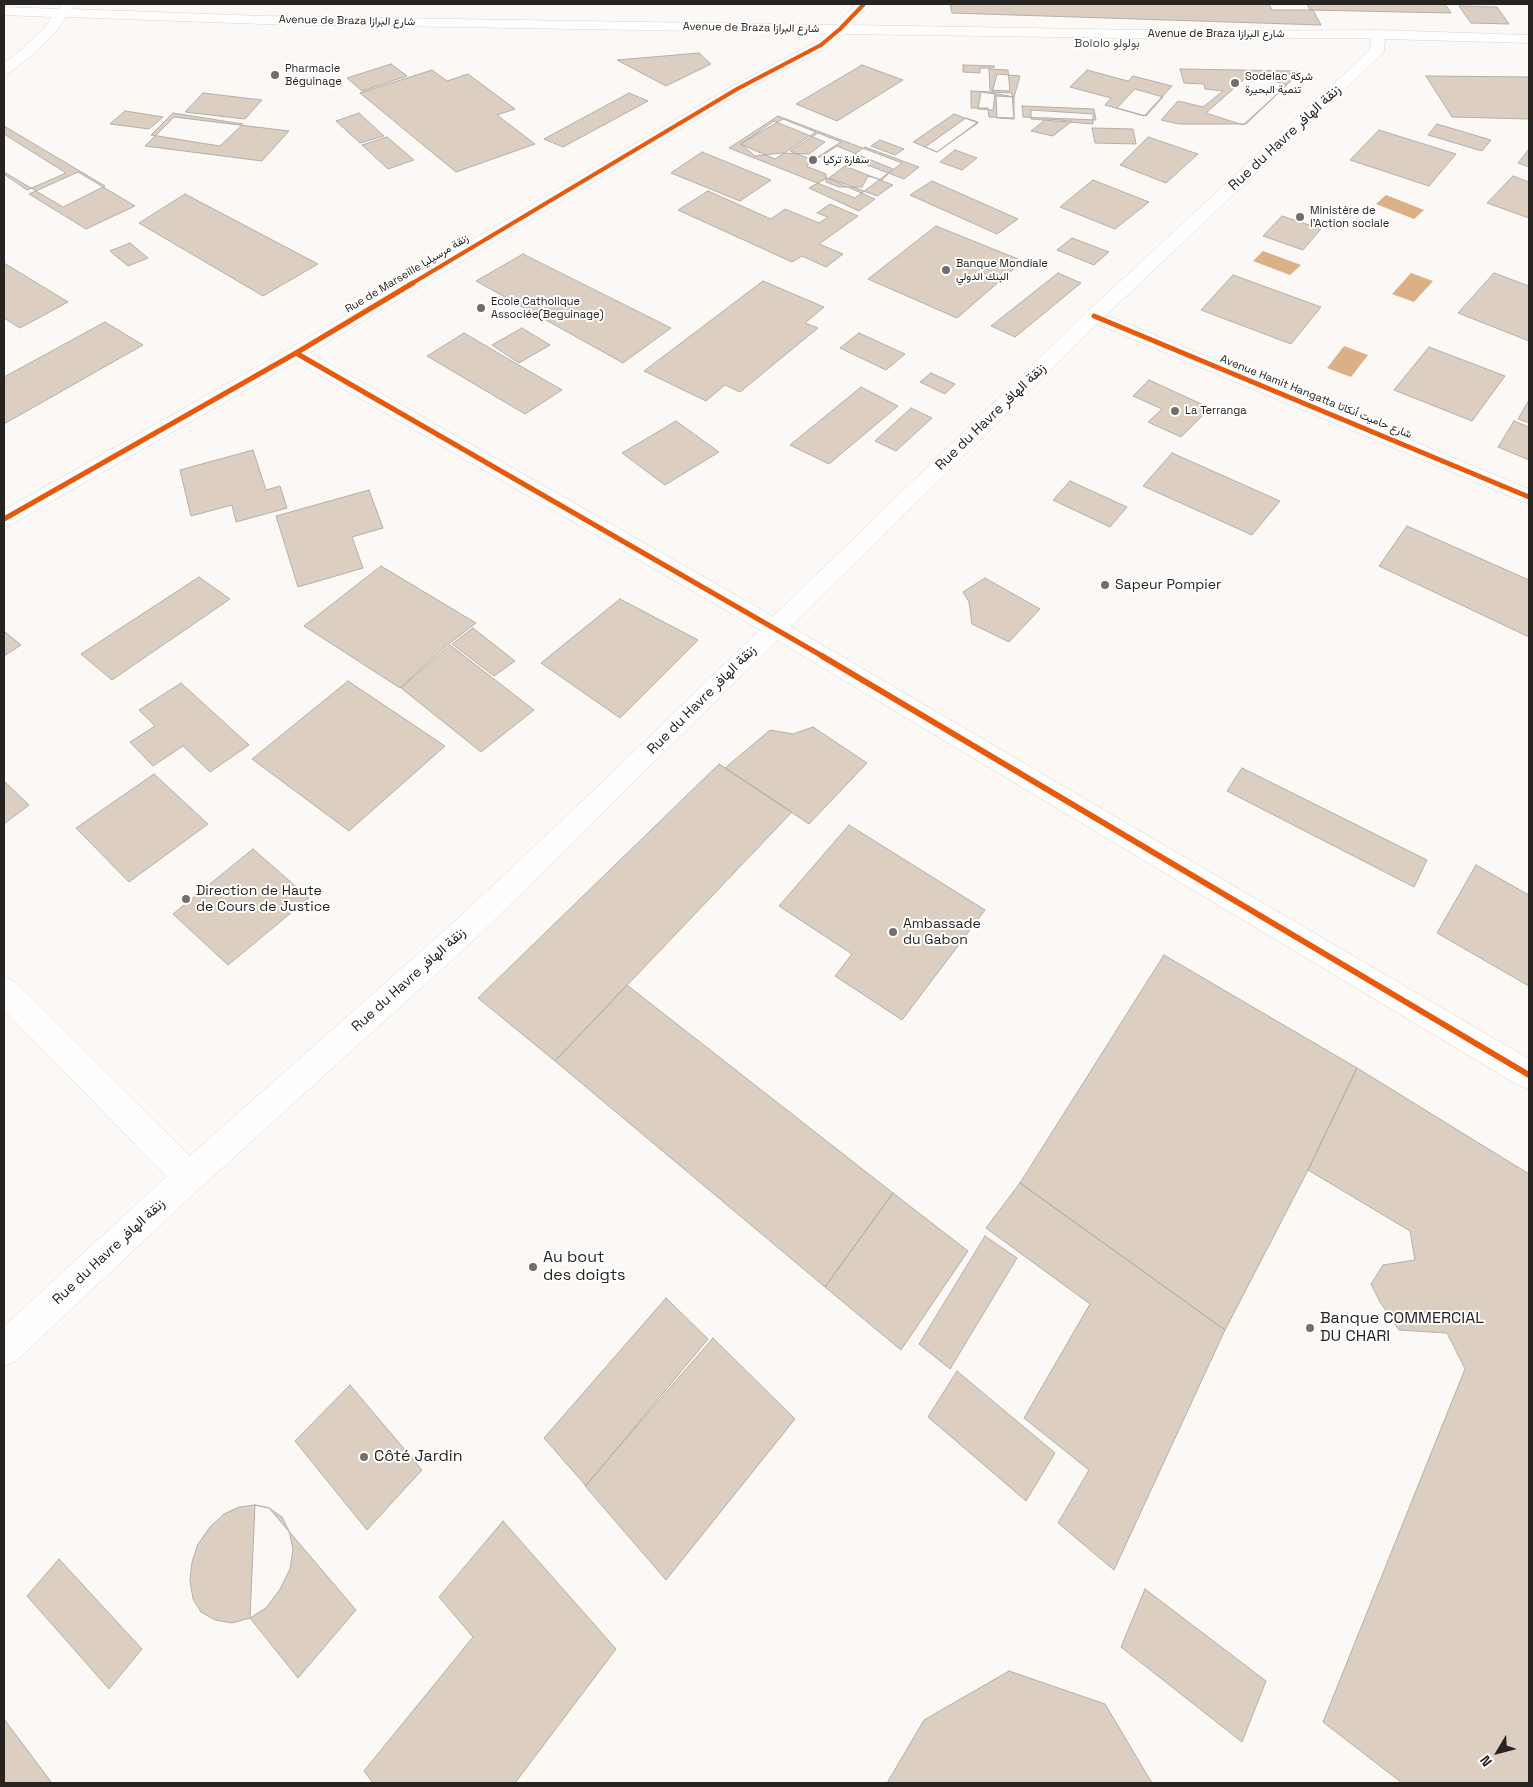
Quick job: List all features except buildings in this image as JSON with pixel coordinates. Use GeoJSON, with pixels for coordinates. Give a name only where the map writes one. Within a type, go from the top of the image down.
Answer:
{"type":"FeatureCollection","features":[{"type":"Feature","properties":{"kind":"main road","name":"Rue de Marseille زنقة مرسيليا"},"geometry":{"type":"LineString","coordinates":[[4,519],[296,354],[737,89],[821,45],[840,29],[864,4]]}},
{"type":"Feature","properties":{"kind":"main road","name":"Avenue de Braza شارع البرازا"},"geometry":{"type":"LineString","coordinates":[[4,11],[66,8],[263,20],[1200,35],[1375,47],[1529,39]]}},
{"type":"Feature","properties":{"kind":"main road"},"geometry":{"type":"LineString","coordinates":[[4,70],[25,54],[50,30],[66,8]]}},
{"type":"Feature","properties":{"kind":"main road"},"geometry":{"type":"LineString","coordinates":[[32,30],[70,31]]}},
{"type":"Feature","properties":{"kind":"main road"},"geometry":{"type":"LineString","coordinates":[[1514,39],[1524,55]]}},
{"type":"Feature","properties":{"kind":"main road","name":"Avenue de Braza شارع البرازا"},"geometry":{"type":"LineString","coordinates":[[791,44],[840,45]]}},
{"type":"Feature","properties":{"kind":"main road","name":"Rue du Havre زنقة الهافر"},"geometry":{"type":"LineString","coordinates":[[4,1349],[189,1177],[464,931],[621,780],[1094,316],[1375,47]]}},
{"type":"Feature","properties":{"kind":"main road","name":"Avenue Hamit Hangatta شارع حاميت أنكاتا"},"geometry":{"type":"LineString","coordinates":[[1094,316],[1529,497]]}},
{"type":"Feature","properties":{"kind":"main road"},"geometry":{"type":"LineString","coordinates":[[296,354],[775,628],[1529,1075]]}},
{"type":"Feature","properties":{"kind":"main road"},"geometry":{"type":"LineString","coordinates":[[4,990],[189,1177]]}},
{"type":"Feature","properties":{"kind":"shaded area"},"geometry":{"type":"Polygon","coordinates":[[[1386,195],[1424,210],[1414,219],[1376,204],[1386,195]]]}},
{"type":"Feature","properties":{"kind":"shaded area"},"geometry":{"type":"Polygon","coordinates":[[[1263,251],[1301,265],[1290,275],[1253,261],[1263,251]]]}},
{"type":"Feature","properties":{"kind":"shaded area"},"geometry":{"type":"Polygon","coordinates":[[[1411,273],[1433,281],[1414,302],[1392,294],[1411,273]]]}},
{"type":"Feature","properties":{"kind":"shaded area"},"geometry":{"type":"Polygon","coordinates":[[[1344,346],[1368,355],[1351,377],[1327,368],[1344,346]]]}},
{"type":"Feature","properties":{"kind":"cycle path"},"geometry":{"type":"LineString","coordinates":[[4,519],[296,353],[737,89],[821,45],[840,29],[864,4]]}},
{"type":"Feature","properties":{"kind":"cycle path"},"geometry":{"type":"LineString","coordinates":[[1094,316],[1529,497]]}},
{"type":"Feature","properties":{"kind":"cycle path"},"geometry":{"type":"LineString","coordinates":[[296,353],[775,628],[1529,1075]]}},
{"type":"Feature","properties":{"kind":"place","name":"Pharmacie Béguinage"},"geometry":{"type":"Point","coordinates":[275,75]}},
{"type":"Feature","properties":{"kind":"place","name":"Sodelac شركة تنمية البحيرة"},"geometry":{"type":"Point","coordinates":[1235,83]}},
{"type":"Feature","properties":{"kind":"place","name":"سفارة تركيا"},"geometry":{"type":"Point","coordinates":[813,160]}},
{"type":"Feature","properties":{"kind":"place","name":"Ministère de l'Action sociale"},"geometry":{"type":"Point","coordinates":[1300,217]}},
{"type":"Feature","properties":{"kind":"place","name":"Banque Mondiale البنك الدولي"},"geometry":{"type":"Point","coordinates":[946,270]}},
{"type":"Feature","properties":{"kind":"place","name":"Ecole Catholique Associée(Beguinage)"},"geometry":{"type":"Point","coordinates":[481,308]}},
{"type":"Feature","properties":{"kind":"place","name":"La Terranga"},"geometry":{"type":"Point","coordinates":[1175,411]}},
{"type":"Feature","properties":{"kind":"place","name":"Sapeur Pompier"},"geometry":{"type":"Point","coordinates":[1105,585]}},
{"type":"Feature","properties":{"kind":"place","name":"Direction de Haute de Cours de Justice"},"geometry":{"type":"Point","coordinates":[186,899]}},
{"type":"Feature","properties":{"kind":"place","name":"Ambassade du Gabon"},"geometry":{"type":"Point","coordinates":[893,932]}},
{"type":"Feature","properties":{"kind":"place","name":"Au bout des doigts"},"geometry":{"type":"Point","coordinates":[533,1267]}},
{"type":"Feature","properties":{"kind":"place","name":"Banque COMMERCIAL DU CHARI"},"geometry":{"type":"Point","coordinates":[1310,1328]}},
{"type":"Feature","properties":{"kind":"place","name":"Côté Jardin"},"geometry":{"type":"Point","coordinates":[364,1457]}},
{"type":"Feature","properties":{"kind":"district","name":"Bololo بولولو"},"geometry":{"type":"Point","coordinates":[1107,44]}}]}
